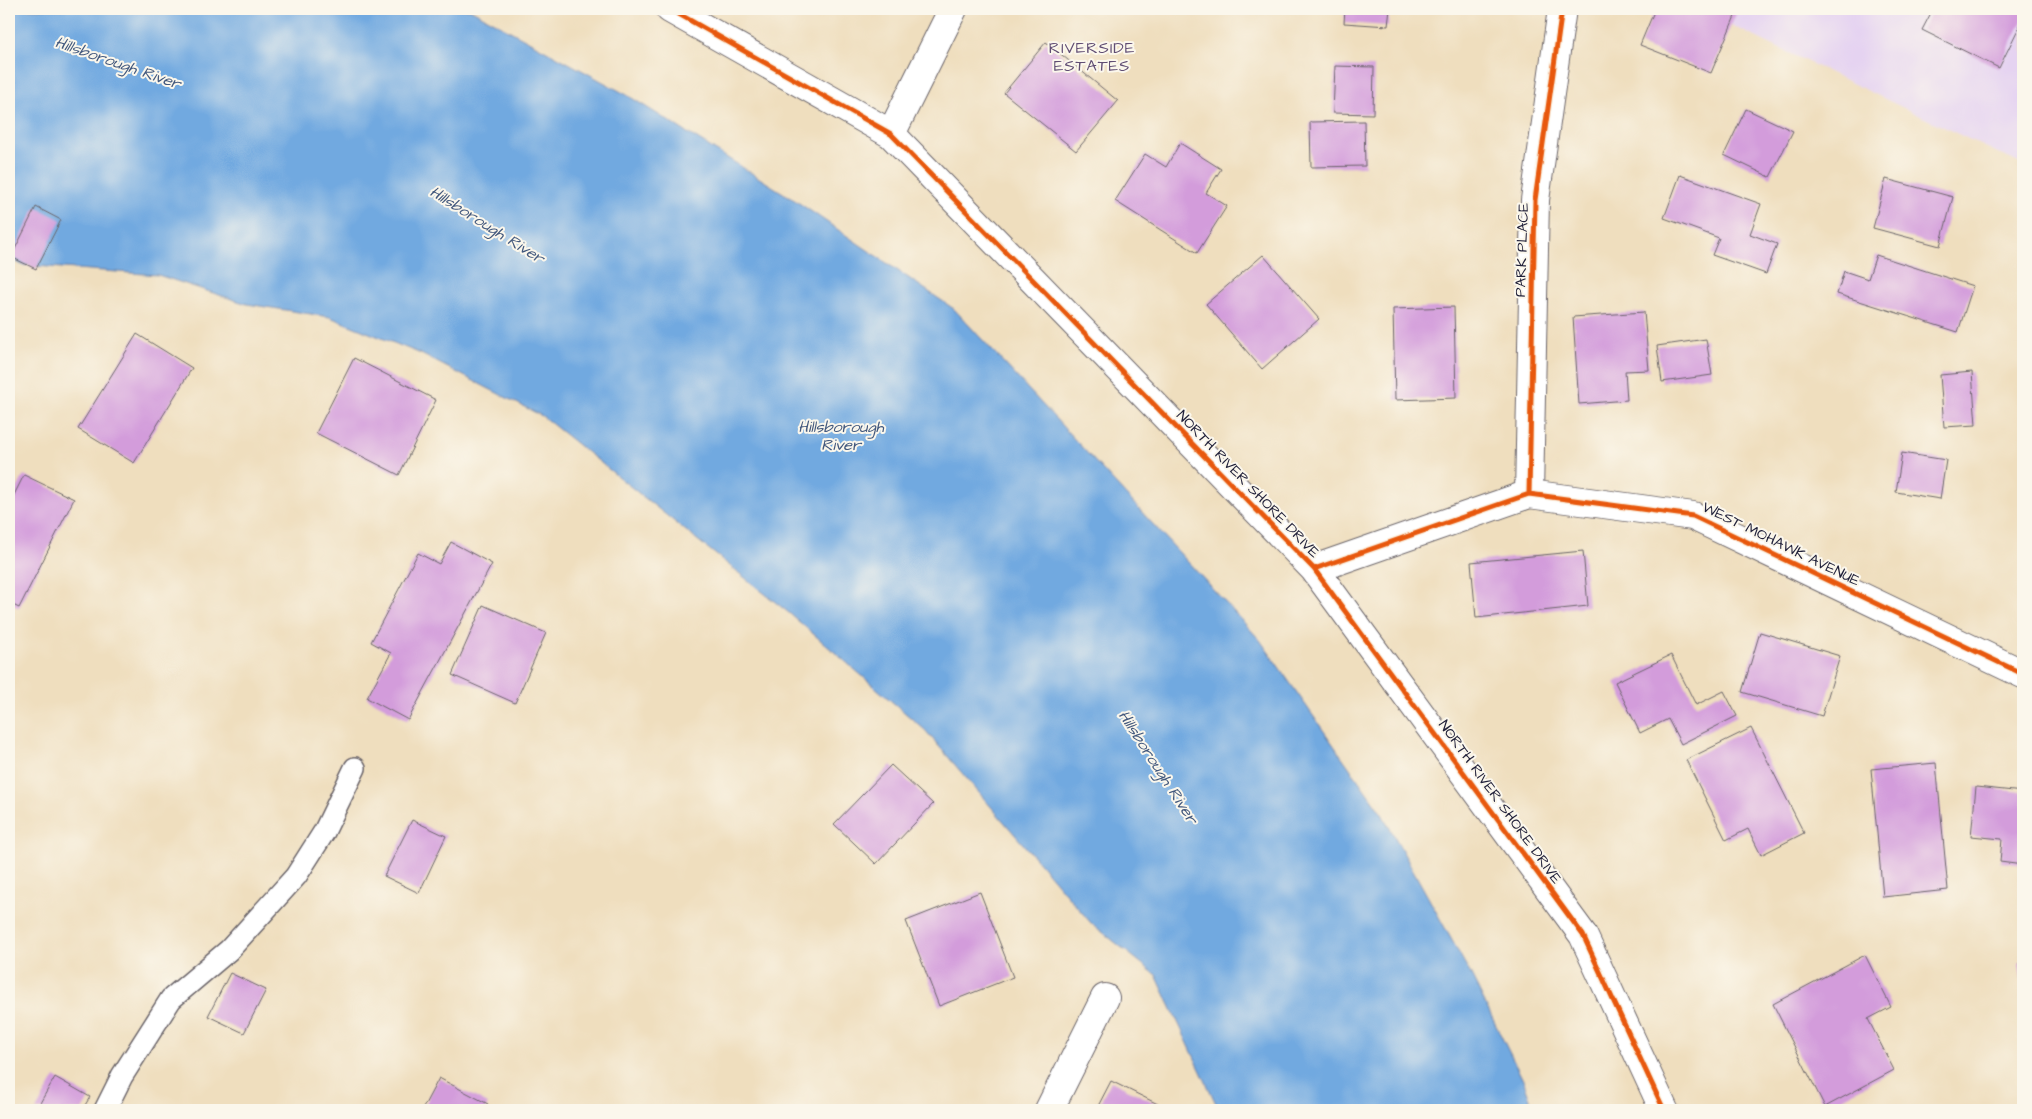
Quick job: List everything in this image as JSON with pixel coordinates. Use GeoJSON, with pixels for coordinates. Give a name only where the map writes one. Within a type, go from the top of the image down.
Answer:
{"type":"FeatureCollection","features":[{"type":"Feature","properties":{"kind":"street","name":"NORTH RIVER SHORE DRIVE"},"geometry":{"type":"LineString","coordinates":[[670,9],[891,134],[1314,569],[1583,935],[1664,1110]]}},
{"type":"Feature","properties":{"kind":"street"},"geometry":{"type":"LineString","coordinates":[[891,134],[953,9]]}},
{"type":"Feature","properties":{"kind":"street","name":"PARK PLACE"},"geometry":{"type":"LineString","coordinates":[[1529,494],[1535,200],[1562,9]]}},
{"type":"Feature","properties":{"kind":"street","name":"WEST MOHAWK AVENUE"},"geometry":{"type":"LineString","coordinates":[[1314,569],[1529,494],[1693,516],[2023,674]]}},
{"type":"Feature","properties":{"kind":"street"},"geometry":{"type":"LineString","coordinates":[[1049,1110],[1105,998]]}},
{"type":"Feature","properties":{"kind":"lane"},"geometry":{"type":"LineString","coordinates":[[105,1110],[122,1076],[171,999],[229,950],[296,876],[324,832],[355,768]]}},
{"type":"Feature","properties":{"kind":"shaded area"},"geometry":{"type":"Polygon","coordinates":[[[1697,9],[2023,9],[2023,165],[1697,9]]]}},
{"type":"Feature","properties":{"kind":"water","name":"Hillsborough River"},"geometry":{"type":"Polygon","coordinates":[[[9,9],[470,9],[627,95],[796,201],[954,309],[1260,640],[1382,814],[1470,973],[1524,1082],[1534,1110],[1219,1110],[1156,975],[1091,923],[925,730],[789,613],[542,416],[421,354],[330,317],[247,304],[158,275],[22,265],[9,258],[9,9]]]}},
{"type":"Feature","properties":{"kind":"building"},"geometry":{"type":"Polygon","coordinates":[[[1345,9],[1390,9],[1388,26],[1344,23],[1345,9]]]}},
{"type":"Feature","properties":{"kind":"building"},"geometry":{"type":"Polygon","coordinates":[[[1655,9],[1738,9],[1711,73],[1640,45],[1655,9]]]}},
{"type":"Feature","properties":{"kind":"building"},"geometry":{"type":"Polygon","coordinates":[[[1933,9],[2023,9],[2023,19],[1999,68],[1922,30],[1933,9]]]}},
{"type":"Feature","properties":{"kind":"building"},"geometry":{"type":"Polygon","coordinates":[[[1046,42],[1118,101],[1076,151],[1004,93],[1046,42]]]}},
{"type":"Feature","properties":{"kind":"building"},"geometry":{"type":"Polygon","coordinates":[[[1335,66],[1374,67],[1373,114],[1333,113],[1335,66]]]}},
{"type":"Feature","properties":{"kind":"building"},"geometry":{"type":"Polygon","coordinates":[[[1746,109],[1793,131],[1770,177],[1724,155],[1746,109]]]}},
{"type":"Feature","properties":{"kind":"building"},"geometry":{"type":"Polygon","coordinates":[[[1364,121],[1365,166],[1311,167],[1310,122],[1364,121]]]}},
{"type":"Feature","properties":{"kind":"building"},"geometry":{"type":"Polygon","coordinates":[[[1180,143],[1221,169],[1206,193],[1227,206],[1197,253],[1115,201],[1145,154],[1166,167],[1180,143]]]}},
{"type":"Feature","properties":{"kind":"building"},"geometry":{"type":"Polygon","coordinates":[[[1680,175],[1761,204],[1750,234],[1777,244],[1766,274],[1712,255],[1719,238],[1664,218],[1680,175]]]}},
{"type":"Feature","properties":{"kind":"building"},"geometry":{"type":"Polygon","coordinates":[[[1886,179],[1953,197],[1940,246],[1873,228],[1886,179]]]}},
{"type":"Feature","properties":{"kind":"building"},"geometry":{"type":"Polygon","coordinates":[[[36,207],[61,220],[36,269],[11,257],[36,207]]]}},
{"type":"Feature","properties":{"kind":"building"},"geometry":{"type":"Polygon","coordinates":[[[1263,255],[1319,319],[1262,369],[1206,304],[1263,255]]]}},
{"type":"Feature","properties":{"kind":"building"},"geometry":{"type":"Polygon","coordinates":[[[1876,255],[1973,286],[1958,332],[1837,294],[1844,271],[1868,279],[1876,255]]]}},
{"type":"Feature","properties":{"kind":"building"},"geometry":{"type":"Polygon","coordinates":[[[1454,307],[1456,398],[1395,400],[1393,309],[1454,307]]]}},
{"type":"Feature","properties":{"kind":"building"},"geometry":{"type":"Polygon","coordinates":[[[1644,312],[1649,370],[1625,371],[1627,400],[1579,404],[1573,317],[1644,312]]]}},
{"type":"Feature","properties":{"kind":"building"},"geometry":{"type":"Polygon","coordinates":[[[137,334],[192,368],[134,463],[78,429],[137,334]]]}},
{"type":"Feature","properties":{"kind":"building"},"geometry":{"type":"Polygon","coordinates":[[[1706,339],[1712,375],[1662,382],[1657,346],[1706,339]]]}},
{"type":"Feature","properties":{"kind":"building"},"geometry":{"type":"Polygon","coordinates":[[[354,358],[436,400],[399,475],[316,433],[354,358]]]}},
{"type":"Feature","properties":{"kind":"building"},"geometry":{"type":"Polygon","coordinates":[[[1972,372],[1976,425],[1944,427],[1940,375],[1972,372]]]}},
{"type":"Feature","properties":{"kind":"building"},"geometry":{"type":"Polygon","coordinates":[[[1902,453],[1946,460],[1940,499],[1896,492],[1902,453]]]}},
{"type":"Feature","properties":{"kind":"building"},"geometry":{"type":"Polygon","coordinates":[[[24,475],[74,499],[19,608],[9,603],[9,505],[24,475]]]}},
{"type":"Feature","properties":{"kind":"building"},"geometry":{"type":"Polygon","coordinates":[[[451,542],[492,564],[408,720],[367,698],[391,653],[371,642],[418,553],[439,564],[451,542]]]}},
{"type":"Feature","properties":{"kind":"building"},"geometry":{"type":"Polygon","coordinates":[[[1583,551],[1588,606],[1476,618],[1471,562],[1583,551]]]}},
{"type":"Feature","properties":{"kind":"building"},"geometry":{"type":"Polygon","coordinates":[[[483,605],[546,633],[515,703],[452,675],[483,605]]]}},
{"type":"Feature","properties":{"kind":"building"},"geometry":{"type":"Polygon","coordinates":[[[1760,632],[1840,656],[1822,716],[1742,692],[1760,632]]]}},
{"type":"Feature","properties":{"kind":"building"},"geometry":{"type":"Polygon","coordinates":[[[1671,655],[1696,705],[1724,691],[1737,716],[1681,744],[1668,719],[1640,733],[1615,682],[1671,655]]]}},
{"type":"Feature","properties":{"kind":"building"},"geometry":{"type":"Polygon","coordinates":[[[1751,728],[1804,833],[1761,855],[1748,829],[1726,840],[1686,760],[1751,728]]]}},
{"type":"Feature","properties":{"kind":"building"},"geometry":{"type":"Polygon","coordinates":[[[1936,763],[1948,890],[1883,897],[1871,769],[1936,763]]]}},
{"type":"Feature","properties":{"kind":"building"},"geometry":{"type":"Polygon","coordinates":[[[891,765],[933,804],[876,864],[834,824],[891,765]]]}},
{"type":"Feature","properties":{"kind":"building"},"geometry":{"type":"Polygon","coordinates":[[[1976,787],[2023,792],[2023,865],[2000,862],[2002,839],[1971,836],[1976,787]]]}},
{"type":"Feature","properties":{"kind":"building"},"geometry":{"type":"Polygon","coordinates":[[[412,820],[446,836],[419,893],[384,876],[412,820]]]}},
{"type":"Feature","properties":{"kind":"building"},"geometry":{"type":"Polygon","coordinates":[[[980,892],[1013,977],[939,1006],[906,921],[980,892]]]}},
{"type":"Feature","properties":{"kind":"building"},"geometry":{"type":"Polygon","coordinates":[[[1865,955],[1891,1007],[1868,1019],[1894,1070],[1825,1107],[1773,1004],[1865,955]]]}},
{"type":"Feature","properties":{"kind":"building"},"geometry":{"type":"Polygon","coordinates":[[[2023,962],[2023,983],[2022,984],[2019,963],[2023,962]]]}},
{"type":"Feature","properties":{"kind":"building"},"geometry":{"type":"Polygon","coordinates":[[[230,973],[266,990],[244,1033],[208,1016],[230,973]]]}},
{"type":"Feature","properties":{"kind":"building"},"geometry":{"type":"Polygon","coordinates":[[[55,1077],[90,1097],[82,1110],[36,1110],[55,1077]]]}},
{"type":"Feature","properties":{"kind":"building"},"geometry":{"type":"Polygon","coordinates":[[[439,1078],[488,1104],[485,1110],[422,1110],[439,1078]]]}},
{"type":"Feature","properties":{"kind":"building"},"geometry":{"type":"Polygon","coordinates":[[[1111,1081],[1170,1110],[1096,1110],[1111,1081]]]}},
{"type":"Feature","properties":{"kind":"cycle path"},"geometry":{"type":"LineString","coordinates":[[670,9],[891,134],[1314,569],[1583,935],[1664,1110]]}},
{"type":"Feature","properties":{"kind":"cycle path"},"geometry":{"type":"LineString","coordinates":[[1529,494],[1535,200],[1562,9]]}},
{"type":"Feature","properties":{"kind":"cycle path"},"geometry":{"type":"LineString","coordinates":[[1314,569],[1529,494],[1693,516],[2023,674]]}},
{"type":"Feature","properties":{"kind":"district","name":"RIVERSIDE ESTATES"},"geometry":{"type":"Point","coordinates":[1092,57]}}]}
